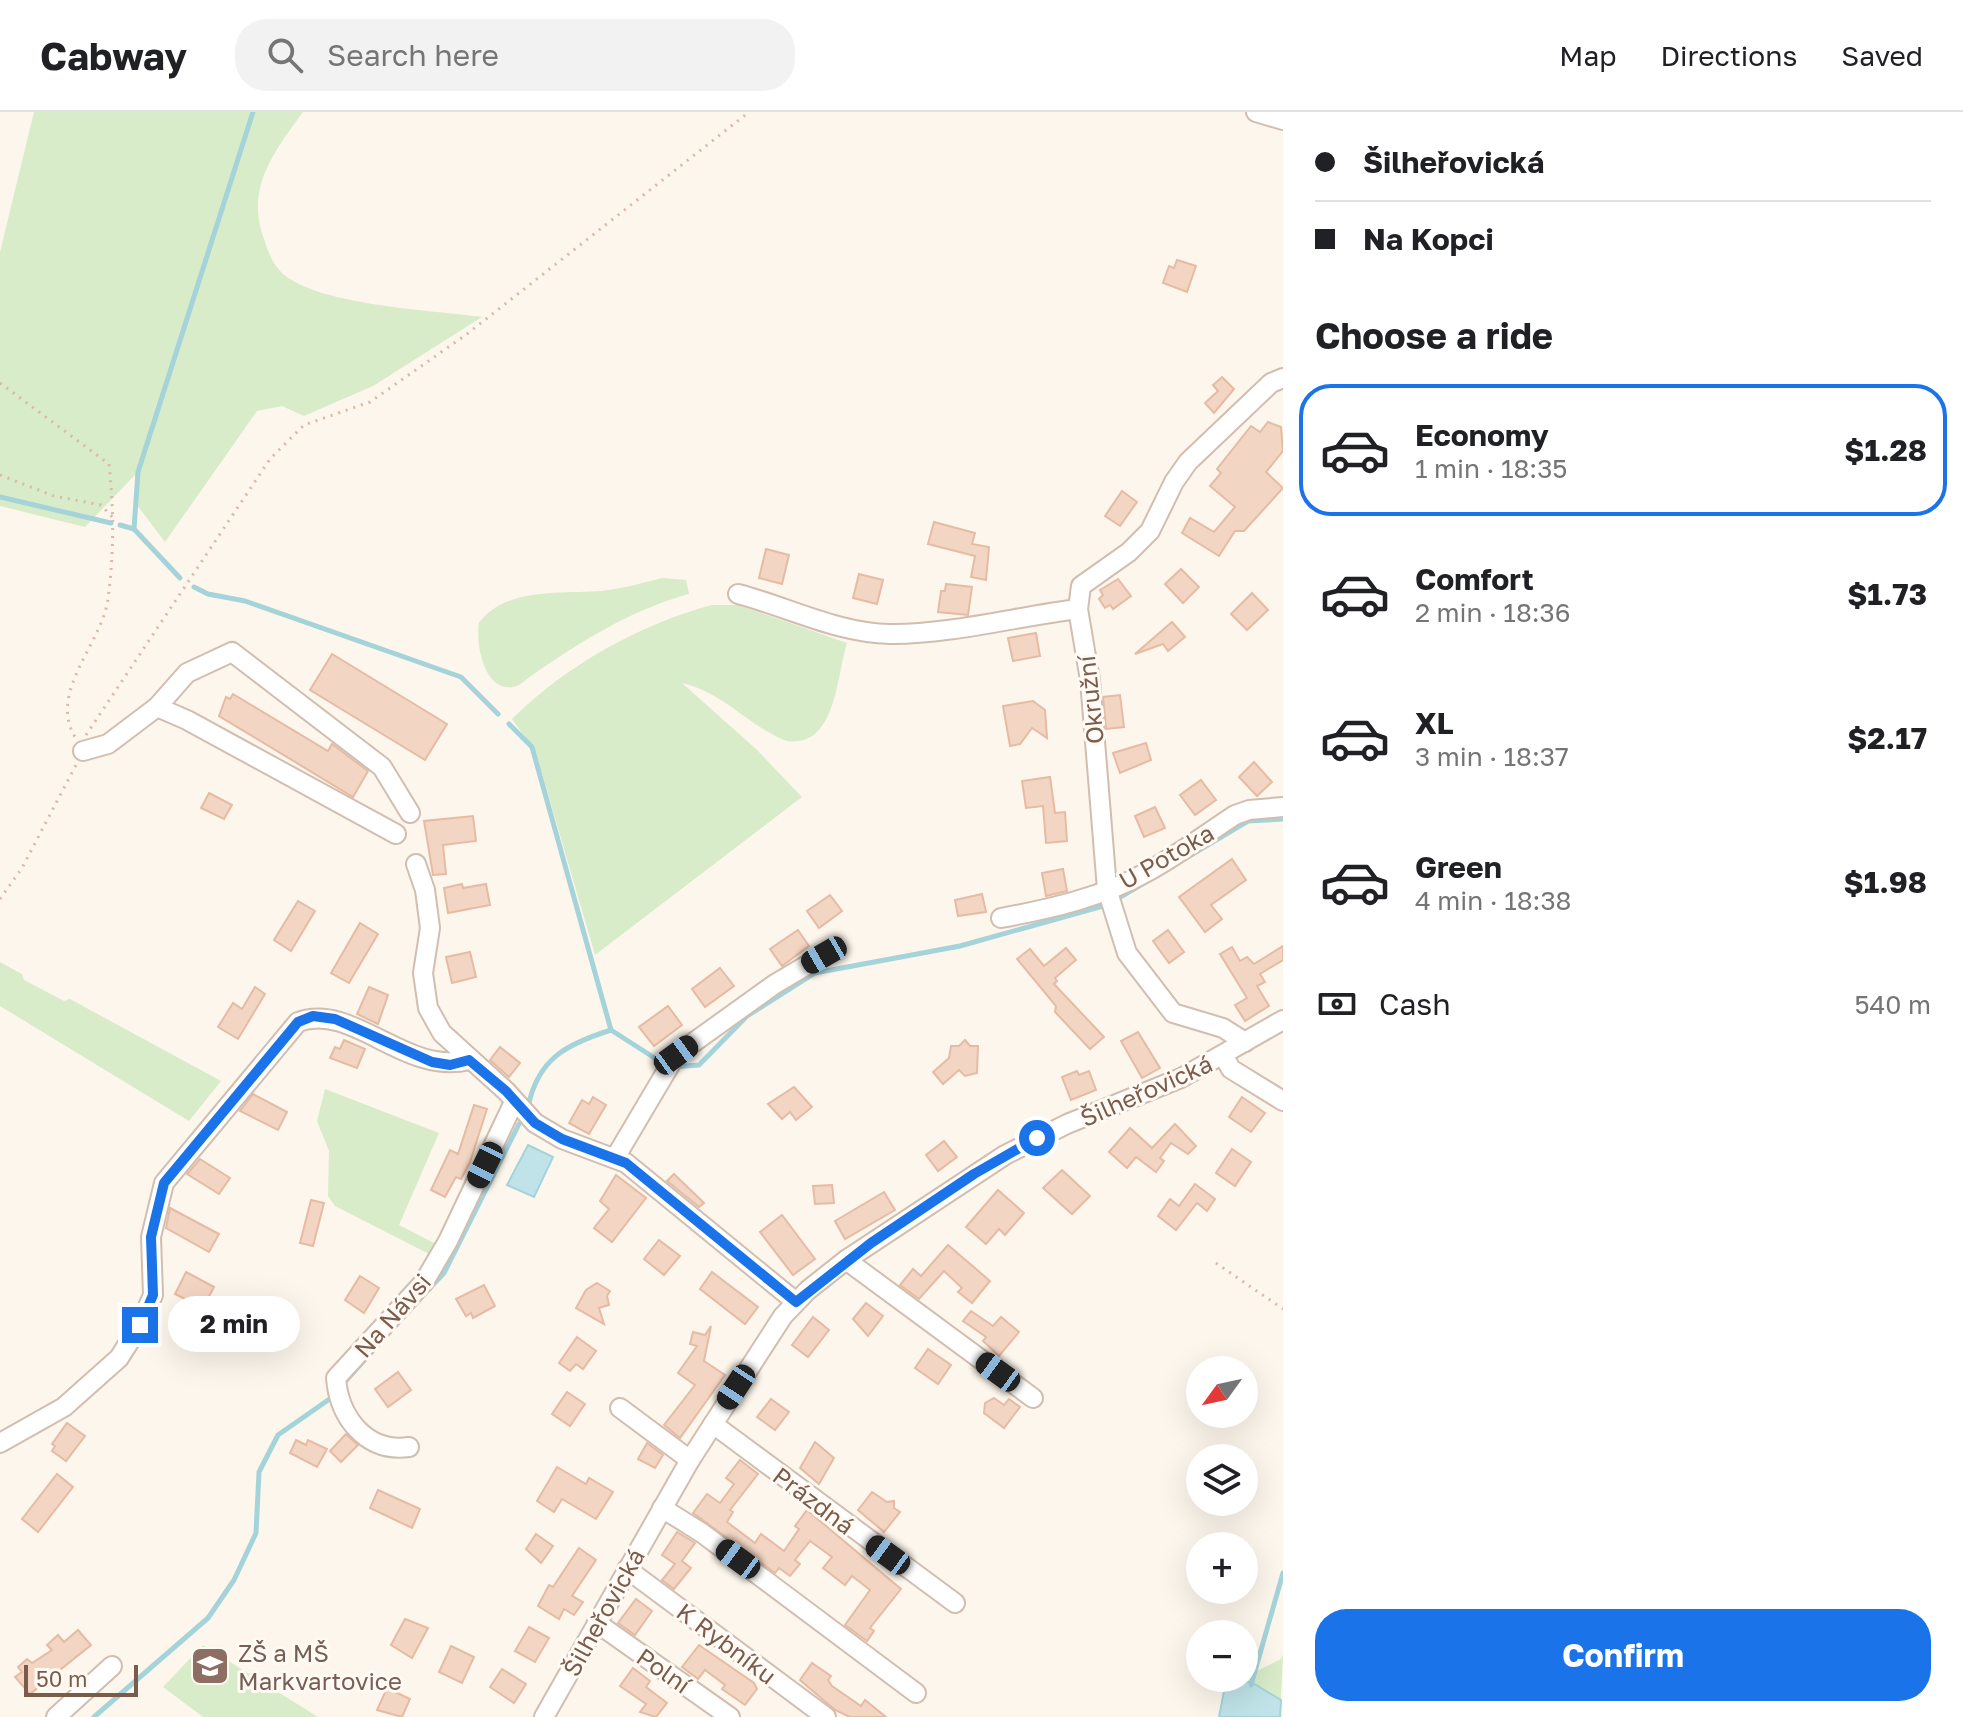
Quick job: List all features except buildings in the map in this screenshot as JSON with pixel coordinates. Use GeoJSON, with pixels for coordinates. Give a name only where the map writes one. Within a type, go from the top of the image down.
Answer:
{"type":"FeatureCollection","features":[{"type":"Feature","properties":{"kind":"street"},"geometry":{"type":"LineString","coordinates":[[1256,112],[1283,120]]}},
{"type":"Feature","properties":{"kind":"street"},"geometry":{"type":"LineString","coordinates":[[738,594],[785,606],[839,627],[890,634],[1078,609],[1081,586],[1129,552],[1150,531],[1174,482],[1188,462],[1271,383],[1283,378]]}},
{"type":"Feature","properties":{"kind":"street","name":"Okružní"},"geometry":{"type":"LineString","coordinates":[[1078,609],[1090,680],[1107,889],[1127,953],[1173,1013],[1223,1028],[1245,1042]]}},
{"type":"Feature","properties":{"kind":"street"},"geometry":{"type":"LineString","coordinates":[[83,751],[108,744],[157,707],[187,673],[232,652],[382,767],[410,813]]}},
{"type":"Feature","properties":{"kind":"street"},"geometry":{"type":"LineString","coordinates":[[157,707],[396,834]]}},
{"type":"Feature","properties":{"kind":"street","name":"U Potoka"},"geometry":{"type":"LineString","coordinates":[[1001,918],[1074,902],[1145,874],[1235,815],[1249,810],[1283,807]]}},
{"type":"Feature","properties":{"kind":"street"},"geometry":{"type":"LineString","coordinates":[[416,864],[425,890],[430,928],[423,973],[428,1008],[442,1033],[535,1123],[562,1139],[626,1163],[796,1302]]}},
{"type":"Feature","properties":{"kind":"street"},"geometry":{"type":"LineString","coordinates":[[615,1158],[670,1066],[775,984],[824,955]]}},
{"type":"Feature","properties":{"kind":"street"},"geometry":{"type":"LineString","coordinates":[[0,1443],[64,1407],[119,1358],[140,1325],[153,1295],[151,1237],[164,1183],[298,1022],[313,1016],[335,1019],[432,1062],[450,1065],[469,1060]]}},
{"type":"Feature","properties":{"kind":"street","name":"Šilheřovická"},"geometry":{"type":"LineString","coordinates":[[544,1717],[690,1460],[796,1302],[846,1260],[1005,1155],[1067,1124],[1181,1078],[1283,1021]]}},
{"type":"Feature","properties":{"kind":"street"},"geometry":{"type":"LineString","coordinates":[[1223,1055],[1231,1069],[1283,1101]]}},
{"type":"Feature","properties":{"kind":"street","name":"Na Návsi"},"geometry":{"type":"LineString","coordinates":[[409,1447],[382,1446],[355,1427],[338,1398],[336,1378],[424,1282],[448,1241],[514,1102]]}},
{"type":"Feature","properties":{"kind":"street"},"geometry":{"type":"LineString","coordinates":[[846,1260],[1033,1398]]}},
{"type":"Feature","properties":{"kind":"street"},"geometry":{"type":"LineString","coordinates":[[620,1408],[690,1460]]}},
{"type":"Feature","properties":{"kind":"street","name":"Prázdná"},"geometry":{"type":"LineString","coordinates":[[713,1424],[955,1603]]}},
{"type":"Feature","properties":{"kind":"street"},"geometry":{"type":"LineString","coordinates":[[662,1508],[702,1533],[916,1693]]}},
{"type":"Feature","properties":{"kind":"street","name":"K Rybníku"},"geometry":{"type":"LineString","coordinates":[[627,1569],[826,1717]]}},
{"type":"Feature","properties":{"kind":"street","name":"Polní"},"geometry":{"type":"LineString","coordinates":[[597,1623],[730,1717]]}},
{"type":"Feature","properties":{"kind":"street"},"geometry":{"type":"LineString","coordinates":[[56,1717],[112,1666]]}},
{"type":"Feature","properties":{"kind":"path"},"geometry":{"type":"LineString","coordinates":[[0,899],[22,868],[83,751],[87,729],[270,459],[304,425],[370,402],[467,334],[749,112]]}},
{"type":"Feature","properties":{"kind":"path"},"geometry":{"type":"LineString","coordinates":[[0,383],[6,384],[109,464],[115,520],[108,604],[68,698],[68,726],[83,751]]}},
{"type":"Feature","properties":{"kind":"path"},"geometry":{"type":"LineString","coordinates":[[0,475],[54,496],[101,505],[115,520]]}},
{"type":"Feature","properties":{"kind":"path"},"geometry":{"type":"LineString","coordinates":[[1216,1263],[1283,1309]]}},
{"type":"Feature","properties":{"kind":"green space"},"geometry":{"type":"Polygon","coordinates":[[[34,112],[303,112],[273,156],[260,187],[259,221],[273,262],[280,271],[308,288],[356,301],[482,317],[373,386],[304,416],[282,406],[257,411],[165,542],[137,505],[135,475],[85,527],[0,506],[0,252],[34,112]]]}},
{"type":"Feature","properties":{"kind":"green space"},"geometry":{"type":"Polygon","coordinates":[[[662,578],[686,580],[689,594],[622,620],[558,657],[519,685],[508,687],[498,684],[485,668],[479,644],[479,623],[490,611],[504,603],[535,595],[609,590],[662,578]]]}},
{"type":"Feature","properties":{"kind":"green space"},"geometry":{"type":"Polygon","coordinates":[[[712,605],[738,605],[847,643],[837,689],[824,723],[811,737],[802,740],[793,742],[771,734],[710,694],[682,683],[756,749],[802,797],[595,955],[536,753],[512,719],[555,682],[605,649],[658,623],[712,605]]]}},
{"type":"Feature","properties":{"kind":"green space"},"geometry":{"type":"Polygon","coordinates":[[[0,962],[22,974],[24,980],[64,1001],[70,999],[221,1081],[189,1121],[0,1006],[0,962]]]}},
{"type":"Feature","properties":{"kind":"green space"},"geometry":{"type":"Polygon","coordinates":[[[325,1089],[439,1133],[399,1225],[434,1243],[429,1254],[335,1206],[328,1196],[329,1151],[317,1121],[325,1089]]]}},
{"type":"Feature","properties":{"kind":"green space","name":"ZŠ a MŠ Markvartovice"},"geometry":{"type":"Polygon","coordinates":[[[203,1645],[318,1717],[203,1717],[163,1687],[203,1645]]]}},
{"type":"Feature","properties":{"kind":"green space"},"geometry":{"type":"Polygon","coordinates":[[[1283,1654],[1280,1717],[1219,1717],[1224,1692],[1258,1692],[1258,1670],[1281,1659],[1283,1654]]]}},
{"type":"Feature","properties":{"kind":"water"},"geometry":{"type":"Polygon","coordinates":[[[528,1145],[553,1157],[534,1197],[507,1185],[528,1145]]]}},
{"type":"Feature","properties":{"kind":"water"},"geometry":{"type":"Polygon","coordinates":[[[1258,1686],[1281,1700],[1280,1717],[1219,1717],[1224,1692],[1258,1692],[1258,1686]]]}},
{"type":"Feature","properties":{"kind":"waterway"},"geometry":{"type":"LineString","coordinates":[[134,529],[138,472],[253,112]]}},
{"type":"Feature","properties":{"kind":"waterway"},"geometry":{"type":"LineString","coordinates":[[0,497],[111,523]]}},
{"type":"Feature","properties":{"kind":"waterway"},"geometry":{"type":"LineString","coordinates":[[120,525],[134,529],[180,578]]}},
{"type":"Feature","properties":{"kind":"waterway"},"geometry":{"type":"LineString","coordinates":[[194,587],[208,594],[245,601],[461,677],[498,714]]}},
{"type":"Feature","properties":{"kind":"waterway"},"geometry":{"type":"LineString","coordinates":[[509,724],[532,747],[611,1030]]}},
{"type":"Feature","properties":{"kind":"waterway"},"geometry":{"type":"LineString","coordinates":[[1117,899],[1248,821],[1283,819]]}},
{"type":"Feature","properties":{"kind":"waterway"},"geometry":{"type":"LineString","coordinates":[[674,1067],[699,1065],[747,1016],[815,973],[960,946],[1103,906]]}},
{"type":"Feature","properties":{"kind":"waterway"},"geometry":{"type":"LineString","coordinates":[[528,1107],[539,1076],[557,1055],[581,1041],[611,1030],[664,1064]]}},
{"type":"Feature","properties":{"kind":"waterway"},"geometry":{"type":"LineString","coordinates":[[428,1290],[444,1273],[519,1124]]}},
{"type":"Feature","properties":{"kind":"waterway"},"geometry":{"type":"LineString","coordinates":[[342,1385],[386,1336]]}},
{"type":"Feature","properties":{"kind":"waterway"},"geometry":{"type":"LineString","coordinates":[[94,1717],[208,1618],[234,1580],[256,1533],[259,1472],[278,1435],[331,1398]]}},
{"type":"Feature","properties":{"kind":"waterway"},"geometry":{"type":"LineString","coordinates":[[1258,1660],[1283,1573]]}},
{"type":"Feature","properties":{"kind":"place","name":"ZŠ a MŠ Markvartovice"},"geometry":{"type":"Point","coordinates":[210,1666]}},
{"type":"Feature","properties":{"kind":"route"},"geometry":{"type":"LineString","coordinates":[[140,1325],[153,1295],[151,1237],[155,1208],[164,1183],[227,1110],[283,1036],[298,1022],[313,1016],[335,1019],[399,1051],[432,1062],[450,1065],[469,1060],[506,1091],[519,1109],[535,1123],[562,1139],[626,1163],[764,1279],[796,1302],[846,1260],[974,1174],[1037,1138]]}}]}
